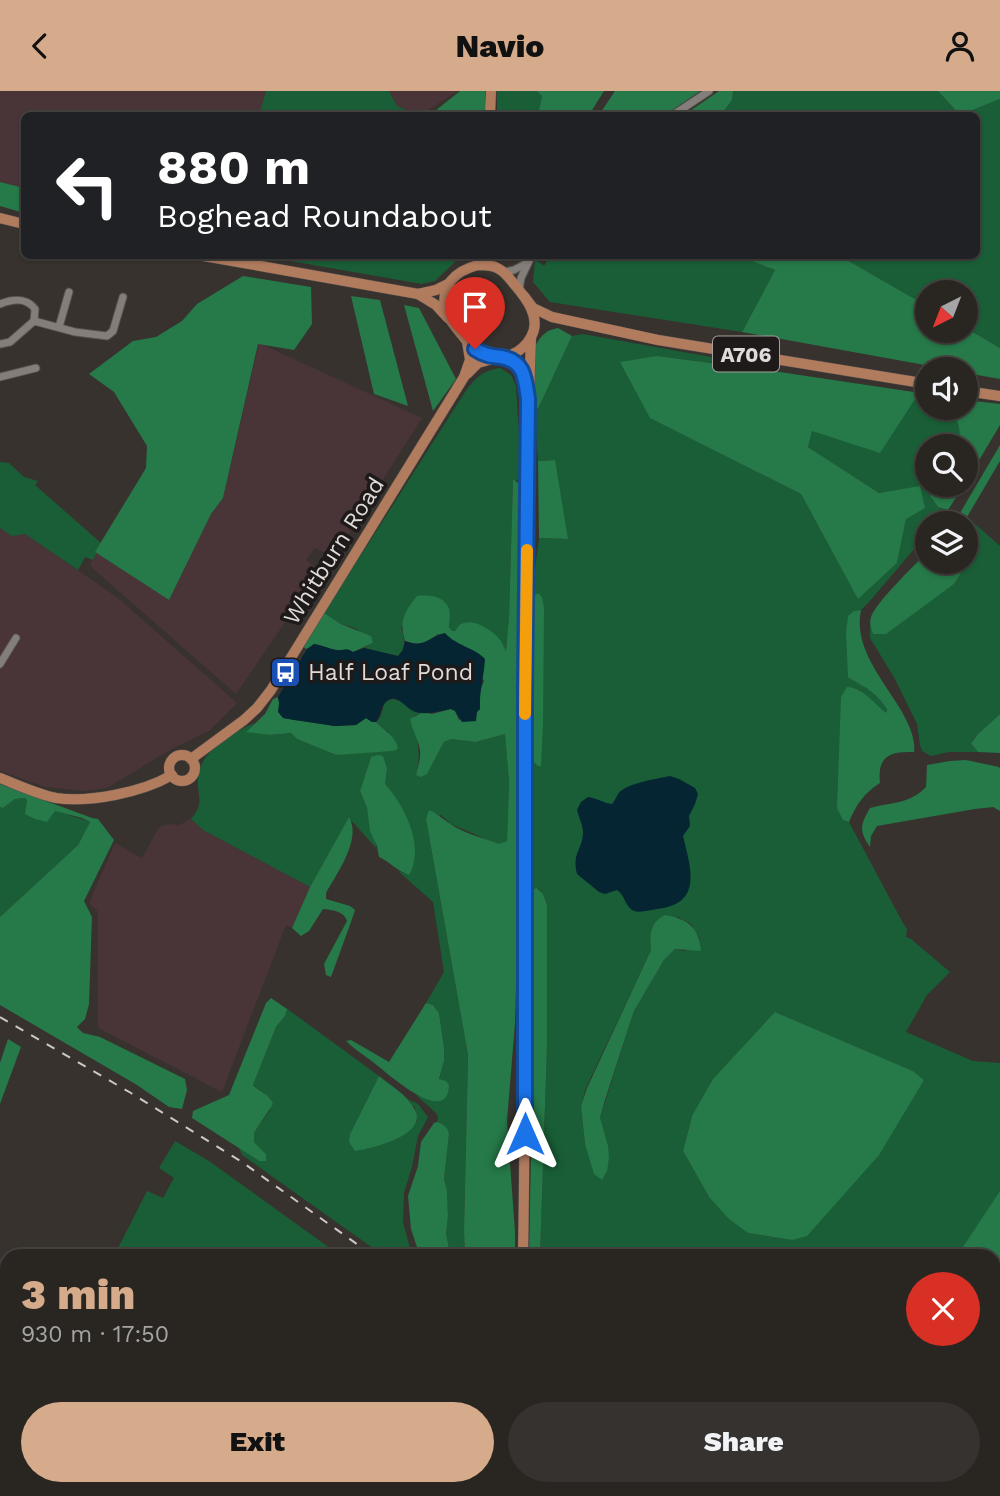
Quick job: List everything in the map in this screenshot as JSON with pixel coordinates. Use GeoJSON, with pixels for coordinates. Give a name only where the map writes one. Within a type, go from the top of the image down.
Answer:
{"type":"FeatureCollection","features":[{"type":"Feature","properties":{"kind":"main road"},"geometry":{"type":"LineString","coordinates":[[490,112],[491,91]]}},
{"type":"Feature","properties":{"kind":"main road"},"geometry":{"type":"LineString","coordinates":[[0,218],[21,223]]}},
{"type":"Feature","properties":{"kind":"main road"},"geometry":{"type":"LineString","coordinates":[[220,259],[418,295],[436,305],[475,349],[485,355],[513,360],[522,370],[528,399]]}},
{"type":"Feature","properties":{"kind":"main road"},"geometry":{"type":"LineString","coordinates":[[455,326],[447,314],[447,289],[460,271],[474,259]]}},
{"type":"Feature","properties":{"kind":"main road"},"geometry":{"type":"LineString","coordinates":[[495,259],[522,293],[534,318],[528,399],[523,1249]]}},
{"type":"Feature","properties":{"kind":"main road"},"geometry":{"type":"LineString","coordinates":[[460,271],[478,265],[502,270]]}},
{"type":"Feature","properties":{"kind":"main road"},"geometry":{"type":"LineString","coordinates":[[418,295],[450,283]]}},
{"type":"Feature","properties":{"kind":"main road","name":"A706"},"geometry":{"type":"LineString","coordinates":[[522,293],[533,308],[552,317],[658,340],[915,382]]}},
{"type":"Feature","properties":{"kind":"main road"},"geometry":{"type":"LineString","coordinates":[[501,357],[517,353],[532,335],[550,321],[566,319]]}},
{"type":"Feature","properties":{"kind":"main road","name":"Whitburn Road"},"geometry":{"type":"LineString","coordinates":[[191,759],[244,720],[271,690],[464,377],[470,360],[467,341]]}},
{"type":"Feature","properties":{"kind":"main road","name":"Whitburn Road"},"geometry":{"type":"LineString","coordinates":[[464,377],[478,363],[501,357]]}},
{"type":"Feature","properties":{"kind":"main road"},"geometry":{"type":"LineString","coordinates":[[978,393],[1000,396]]}},
{"type":"Feature","properties":{"kind":"main road"},"geometry":{"type":"LineString","coordinates":[[182,755],[191,759],[195,767],[189,779],[181,781],[172,775],[169,766],[175,757],[182,755]]}},
{"type":"Feature","properties":{"kind":"main road"},"geometry":{"type":"LineString","coordinates":[[0,778],[44,795],[72,800],[144,789],[172,775]]}},
{"type":"Feature","properties":{"kind":"street"},"geometry":{"type":"LineString","coordinates":[[678,112],[709,91]]}},
{"type":"Feature","properties":{"kind":"street"},"geometry":{"type":"LineString","coordinates":[[502,270],[514,270],[530,259]]}},
{"type":"Feature","properties":{"kind":"street"},"geometry":{"type":"LineString","coordinates":[[522,293],[521,278],[530,259]]}},
{"type":"Feature","properties":{"kind":"street"},"geometry":{"type":"LineString","coordinates":[[59,327],[69,292]]}},
{"type":"Feature","properties":{"kind":"street"},"geometry":{"type":"LineString","coordinates":[[34,321],[107,337],[113,331],[124,297]]}},
{"type":"Feature","properties":{"kind":"street"},"geometry":{"type":"LineString","coordinates":[[0,304],[10,300],[23,300],[35,309],[34,321],[10,342],[0,344]]}},
{"type":"Feature","properties":{"kind":"street"},"geometry":{"type":"LineString","coordinates":[[0,377],[36,368]]}},
{"type":"Feature","properties":{"kind":"street"},"geometry":{"type":"LineString","coordinates":[[0,664],[16,638]]}},
{"type":"Feature","properties":{"kind":"shaded area"},"geometry":{"type":"Polygon","coordinates":[[[0,91],[266,91],[260,112],[21,112],[21,187],[0,182],[0,91]]]}},
{"type":"Feature","properties":{"kind":"shaded area"},"geometry":{"type":"Polygon","coordinates":[[[389,91],[458,91],[425,112],[412,112],[397,106],[389,91]]]}},
{"type":"Feature","properties":{"kind":"shaded area"},"geometry":{"type":"Polygon","coordinates":[[[259,343],[422,418],[334,557],[315,548],[306,560],[320,571],[236,694],[90,566],[95,552],[169,600],[211,514],[223,498],[259,343]]]}},
{"type":"Feature","properties":{"kind":"shaded area"},"geometry":{"type":"Polygon","coordinates":[[[0,528],[12,536],[25,534],[118,598],[237,703],[209,731],[172,749],[107,788],[84,791],[45,787],[0,771],[0,528]]]}},
{"type":"Feature","properties":{"kind":"shaded area"},"geometry":{"type":"Polygon","coordinates":[[[191,819],[203,830],[310,887],[292,928],[286,925],[222,1092],[98,1028],[98,912],[89,903],[115,843],[142,858],[159,827],[179,825],[191,819]]]}},
{"type":"Feature","properties":{"kind":"green space"},"geometry":{"type":"Polygon","coordinates":[[[266,91],[389,91],[397,106],[411,112],[260,112],[266,91]]]}},
{"type":"Feature","properties":{"kind":"green space"},"geometry":{"type":"Polygon","coordinates":[[[460,91],[485,91],[485,112],[434,112],[460,91]]]}},
{"type":"Feature","properties":{"kind":"green space"},"geometry":{"type":"Polygon","coordinates":[[[497,91],[537,91],[542,96],[539,110],[541,112],[497,112],[497,91]]]}},
{"type":"Feature","properties":{"kind":"green space"},"geometry":{"type":"Polygon","coordinates":[[[537,91],[604,91],[591,112],[541,112],[539,110],[542,96],[537,91]]]}},
{"type":"Feature","properties":{"kind":"green space"},"geometry":{"type":"Polygon","coordinates":[[[615,91],[700,91],[669,112],[601,112],[615,91]]]}},
{"type":"Feature","properties":{"kind":"green space"},"geometry":{"type":"Polygon","coordinates":[[[719,91],[733,91],[732,100],[723,112],[688,112],[719,91]]]}},
{"type":"Feature","properties":{"kind":"green space"},"geometry":{"type":"Polygon","coordinates":[[[733,91],[938,91],[957,112],[723,112],[732,100],[733,91]]]}},
{"type":"Feature","properties":{"kind":"green space"},"geometry":{"type":"Polygon","coordinates":[[[938,91],[1000,91],[1000,99],[968,112],[957,112],[938,91]]]}},
{"type":"Feature","properties":{"kind":"green space"},"geometry":{"type":"Polygon","coordinates":[[[1000,99],[1000,348],[978,335],[978,280],[915,280],[915,299],[845,259],[980,259],[980,112],[968,112],[1000,99]]]}},
{"type":"Feature","properties":{"kind":"green space"},"geometry":{"type":"Polygon","coordinates":[[[0,182],[21,187],[21,212],[0,206],[0,182]]]}},
{"type":"Feature","properties":{"kind":"green space"},"geometry":{"type":"Polygon","coordinates":[[[279,259],[458,259],[435,281],[422,284],[279,259]]]}},
{"type":"Feature","properties":{"kind":"green space"},"geometry":{"type":"Polygon","coordinates":[[[535,259],[544,266],[548,259],[747,259],[775,270],[742,332],[550,302],[533,282],[535,259]]]}},
{"type":"Feature","properties":{"kind":"green space"},"geometry":{"type":"Polygon","coordinates":[[[747,259],[845,259],[915,299],[915,343],[978,343],[978,335],[1000,348],[1000,379],[978,375],[978,357],[915,357],[915,363],[742,332],[775,270],[747,259]]]}},
{"type":"Feature","properties":{"kind":"green space"},"geometry":{"type":"Polygon","coordinates":[[[243,276],[311,287],[312,324],[294,350],[258,344],[223,498],[211,514],[169,600],[95,552],[146,468],[147,446],[114,392],[89,374],[133,341],[156,337],[182,321],[197,304],[243,276]]]}},
{"type":"Feature","properties":{"kind":"green space"},"geometry":{"type":"Polygon","coordinates":[[[351,296],[380,300],[408,406],[374,394],[351,296]]]}},
{"type":"Feature","properties":{"kind":"green space"},"geometry":{"type":"Polygon","coordinates":[[[404,305],[419,308],[456,379],[433,411],[404,305]]]}},
{"type":"Feature","properties":{"kind":"green space"},"geometry":{"type":"Polygon","coordinates":[[[558,328],[572,336],[538,409],[534,403],[535,347],[544,334],[558,328]]]}},
{"type":"Feature","properties":{"kind":"green space"},"geometry":{"type":"Polygon","coordinates":[[[583,334],[739,362],[773,371],[657,356],[651,418],[801,494],[858,598],[897,563],[906,519],[916,497],[931,497],[938,507],[948,510],[915,511],[915,548],[869,602],[861,610],[854,611],[865,688],[873,690],[887,709],[886,714],[858,689],[843,820],[849,822],[907,929],[906,937],[950,972],[927,995],[906,1032],[973,1061],[1000,1063],[1000,1249],[540,1249],[547,1047],[547,905],[538,888],[532,889],[531,760],[538,766],[541,765],[535,595],[531,599],[539,538],[567,539],[554,460],[538,461],[534,403],[538,409],[572,336],[583,334]],[[678,917],[652,927],[651,950],[586,1088],[581,1106],[585,1144],[600,1118],[634,1011],[664,960],[675,949],[685,951],[700,939],[691,924],[678,917]],[[775,1012],[692,1116],[683,1151],[709,1197],[748,1233],[792,1240],[924,1080],[913,1071],[775,1012]]]}},
{"type":"Feature","properties":{"kind":"green space"},"geometry":{"type":"Polygon","coordinates":[[[657,356],[915,392],[915,399],[880,453],[812,431],[808,447],[879,493],[915,487],[915,497],[922,497],[925,508],[915,511],[906,519],[897,563],[858,599],[801,494],[650,418],[620,362],[657,356]]]}},
{"type":"Feature","properties":{"kind":"green space"},"geometry":{"type":"Polygon","coordinates":[[[500,368],[511,375],[516,386],[522,486],[517,480],[513,482],[506,652],[501,641],[459,626],[452,631],[449,627],[450,611],[401,627],[404,646],[398,656],[364,648],[373,643],[355,628],[341,624],[324,613],[465,392],[480,375],[500,368]]]}},
{"type":"Feature","properties":{"kind":"green space"},"geometry":{"type":"Polygon","coordinates":[[[915,394],[915,420],[956,420],[960,434],[915,434],[915,488],[879,493],[808,447],[812,431],[915,394]]]}},
{"type":"Feature","properties":{"kind":"green space"},"geometry":{"type":"Polygon","coordinates":[[[978,401],[1000,404],[1000,425],[978,462],[978,434],[960,434],[956,420],[978,420],[978,401]]]}},
{"type":"Feature","properties":{"kind":"green space"},"geometry":{"type":"Polygon","coordinates":[[[1000,445],[1000,461],[971,511],[961,511],[969,497],[978,497],[978,482],[1000,445]]]}},
{"type":"Feature","properties":{"kind":"green space"},"geometry":{"type":"Polygon","coordinates":[[[555,460],[568,539],[539,538],[538,461],[555,460]]]}},
{"type":"Feature","properties":{"kind":"green space"},"geometry":{"type":"Polygon","coordinates":[[[0,462],[9,463],[24,477],[38,481],[35,485],[101,543],[93,560],[85,557],[78,570],[25,534],[12,536],[0,528],[0,462]]]}},
{"type":"Feature","properties":{"kind":"green space"},"geometry":{"type":"Polygon","coordinates":[[[513,479],[522,486],[520,853],[515,1023],[507,1121],[515,1249],[465,1249],[468,1055],[426,819],[429,810],[469,833],[499,844],[507,841],[509,782],[505,734],[476,742],[451,739],[444,742],[427,774],[421,777],[416,775],[420,750],[410,719],[423,712],[432,714],[451,709],[459,720],[480,709],[479,693],[484,681],[464,647],[438,634],[422,643],[405,641],[403,622],[417,596],[435,597],[447,604],[449,627],[452,631],[464,623],[479,624],[498,637],[506,651],[513,479]]]}},
{"type":"Feature","properties":{"kind":"green space"},"geometry":{"type":"Polygon","coordinates":[[[931,497],[956,497],[948,510],[938,507],[931,497]]]}},
{"type":"Feature","properties":{"kind":"green space"},"geometry":{"type":"Polygon","coordinates":[[[978,527],[1000,546],[1000,714],[971,742],[978,752],[949,752],[931,756],[922,751],[917,724],[895,679],[870,638],[870,626],[873,634],[954,584],[960,574],[978,574],[978,527]]]}},
{"type":"Feature","properties":{"kind":"green space"},"geometry":{"type":"Polygon","coordinates":[[[915,565],[915,574],[960,574],[954,584],[886,634],[873,634],[871,617],[887,594],[915,565]]]}},
{"type":"Feature","properties":{"kind":"green space"},"geometry":{"type":"Polygon","coordinates":[[[538,593],[542,597],[544,608],[541,766],[531,760],[531,599],[538,593]]]}},
{"type":"Feature","properties":{"kind":"green space"},"geometry":{"type":"Polygon","coordinates":[[[861,610],[861,637],[865,650],[906,720],[913,736],[914,752],[892,754],[883,761],[880,783],[861,800],[849,822],[843,820],[837,808],[841,697],[847,687],[853,688],[886,713],[887,709],[874,694],[848,677],[848,616],[861,610]]]}},
{"type":"Feature","properties":{"kind":"green space"},"geometry":{"type":"Polygon","coordinates":[[[324,613],[341,624],[371,636],[373,643],[353,652],[314,644],[307,649],[301,646],[324,613]]]}},
{"type":"Feature","properties":{"kind":"green space"},"geometry":{"type":"Polygon","coordinates":[[[278,697],[283,718],[335,726],[356,725],[366,718],[376,722],[389,733],[398,748],[393,751],[336,755],[297,739],[291,733],[270,735],[246,732],[265,714],[273,699],[278,697]]]}},
{"type":"Feature","properties":{"kind":"green space"},"geometry":{"type":"Polygon","coordinates":[[[389,700],[402,702],[423,712],[414,716],[419,752],[416,775],[432,765],[444,742],[451,739],[476,742],[505,734],[509,782],[507,841],[499,845],[451,824],[441,815],[426,819],[468,1055],[465,1249],[449,1249],[446,1234],[448,1216],[444,1179],[449,1134],[442,1124],[437,1122],[436,1113],[415,1094],[438,1102],[446,1081],[439,1080],[444,1047],[439,1013],[433,1005],[426,1003],[444,972],[433,902],[398,871],[409,875],[415,860],[415,849],[406,818],[385,784],[387,769],[371,757],[360,791],[377,849],[349,818],[310,887],[203,830],[191,819],[199,804],[200,768],[219,743],[237,731],[255,723],[247,731],[270,735],[291,733],[297,739],[336,755],[348,753],[389,732],[376,722],[389,700]]]}},
{"type":"Feature","properties":{"kind":"green space"},"geometry":{"type":"Polygon","coordinates":[[[1000,714],[1000,753],[978,752],[971,743],[1000,714]]]}},
{"type":"Feature","properties":{"kind":"green space"},"geometry":{"type":"Polygon","coordinates":[[[383,756],[387,769],[385,784],[405,814],[414,840],[414,864],[409,875],[379,857],[370,831],[367,808],[360,791],[371,757],[383,756]]]}},
{"type":"Feature","properties":{"kind":"green space"},"geometry":{"type":"Polygon","coordinates":[[[966,760],[999,767],[1000,811],[993,807],[975,809],[877,826],[871,836],[870,847],[862,827],[870,808],[907,800],[920,793],[926,787],[927,765],[966,760]]]}},
{"type":"Feature","properties":{"kind":"green space"},"geometry":{"type":"Polygon","coordinates":[[[0,784],[98,819],[114,840],[84,901],[92,917],[89,1004],[85,1019],[77,1027],[83,1033],[100,1037],[185,1079],[187,1090],[182,1109],[169,1107],[137,1085],[0,1005],[0,917],[78,845],[90,822],[55,811],[47,822],[35,819],[25,814],[25,798],[15,799],[3,808],[0,807],[0,784]]]}},
{"type":"Feature","properties":{"kind":"green space"},"geometry":{"type":"Polygon","coordinates":[[[25,798],[27,801],[90,822],[78,845],[0,917],[0,807],[3,808],[15,799],[25,798]]]}},
{"type":"Feature","properties":{"kind":"green space"},"geometry":{"type":"Polygon","coordinates":[[[349,817],[352,826],[350,845],[342,866],[326,893],[326,899],[355,910],[331,977],[326,975],[324,964],[347,921],[343,915],[323,909],[309,931],[301,936],[292,928],[310,887],[349,817]]]}},
{"type":"Feature","properties":{"kind":"green space"},"geometry":{"type":"Polygon","coordinates":[[[537,888],[543,894],[547,905],[547,1047],[540,1249],[529,1249],[532,889],[537,888]]]}},
{"type":"Feature","properties":{"kind":"green space"},"geometry":{"type":"Polygon","coordinates":[[[665,915],[691,925],[698,936],[701,951],[675,949],[664,960],[634,1011],[600,1118],[609,1158],[602,1180],[594,1174],[585,1144],[581,1106],[651,950],[653,925],[665,915]]]}},
{"type":"Feature","properties":{"kind":"green space"},"geometry":{"type":"Polygon","coordinates":[[[271,998],[287,1009],[276,1027],[253,1085],[273,1104],[254,1133],[254,1142],[266,1154],[266,1161],[259,1161],[192,1118],[193,1111],[229,1095],[266,1003],[271,998]]]}},
{"type":"Feature","properties":{"kind":"green space"},"geometry":{"type":"Polygon","coordinates":[[[426,1003],[433,1005],[439,1013],[444,1047],[444,1061],[439,1079],[449,1085],[446,1097],[439,1101],[428,1100],[402,1085],[346,1041],[351,1040],[389,1062],[426,1003]]]}},
{"type":"Feature","properties":{"kind":"green space"},"geometry":{"type":"Polygon","coordinates":[[[286,1008],[379,1076],[350,1134],[366,1149],[394,1139],[412,1127],[417,1121],[415,1108],[408,1099],[418,1104],[428,1117],[418,1136],[404,1193],[403,1222],[410,1249],[374,1249],[242,1155],[239,1148],[259,1161],[266,1154],[254,1142],[254,1133],[270,1110],[271,1099],[253,1085],[276,1027],[285,1016],[286,1008]]]}},
{"type":"Feature","properties":{"kind":"green space"},"geometry":{"type":"Polygon","coordinates":[[[775,1012],[913,1071],[924,1080],[879,1155],[807,1236],[792,1240],[748,1233],[729,1219],[709,1197],[683,1151],[692,1116],[713,1079],[775,1012]]]}},
{"type":"Feature","properties":{"kind":"green space"},"geometry":{"type":"Polygon","coordinates":[[[8,1039],[21,1047],[0,1104],[0,1063],[8,1039]]]}},
{"type":"Feature","properties":{"kind":"green space"},"geometry":{"type":"Polygon","coordinates":[[[379,1076],[408,1100],[417,1119],[413,1127],[396,1139],[355,1151],[349,1142],[350,1134],[379,1076]]]}},
{"type":"Feature","properties":{"kind":"green space"},"geometry":{"type":"Polygon","coordinates":[[[434,1123],[445,1126],[449,1134],[444,1179],[447,1190],[446,1234],[449,1249],[418,1249],[411,1229],[408,1196],[418,1166],[421,1142],[434,1123]]]}},
{"type":"Feature","properties":{"kind":"green space"},"geometry":{"type":"Polygon","coordinates":[[[175,1141],[209,1161],[331,1249],[118,1249],[147,1191],[163,1198],[174,1178],[159,1168],[175,1141]]]}},
{"type":"Feature","properties":{"kind":"green space"},"geometry":{"type":"Polygon","coordinates":[[[1000,1191],[1000,1249],[962,1249],[1000,1191]]]}},
{"type":"Feature","properties":{"kind":"water","name":"Half Loaf Pond"},"geometry":{"type":"Polygon","coordinates":[[[445,633],[485,659],[480,709],[476,721],[462,722],[451,709],[432,713],[417,712],[396,699],[389,700],[384,705],[376,722],[366,718],[356,725],[335,726],[294,720],[283,718],[278,712],[278,697],[307,649],[314,644],[353,652],[364,648],[398,656],[405,641],[418,644],[445,633]]]}},
{"type":"Feature","properties":{"kind":"water"},"geometry":{"type":"Polygon","coordinates":[[[670,776],[695,788],[698,794],[689,816],[690,826],[683,836],[690,872],[688,892],[672,906],[634,911],[617,890],[605,894],[599,892],[577,874],[576,856],[583,833],[577,810],[581,802],[588,797],[612,804],[618,794],[628,787],[670,776]]]}},
{"type":"Feature","properties":{"kind":"railway"},"geometry":{"type":"LineString","coordinates":[[0,1017],[131,1093],[242,1162],[364,1249]]}},
{"type":"Feature","properties":{"kind":"slow traffic"},"geometry":{"type":"LineString","coordinates":[[525,714],[527,550]]}},
{"type":"Feature","properties":{"kind":"place","name":"Half Loaf Pond"},"geometry":{"type":"Point","coordinates":[285,672]}},
{"type":"Feature","properties":{"kind":"route"},"geometry":{"type":"LineString","coordinates":[[475,349],[485,355],[513,360],[522,370],[528,399],[525,1134]]}}]}
